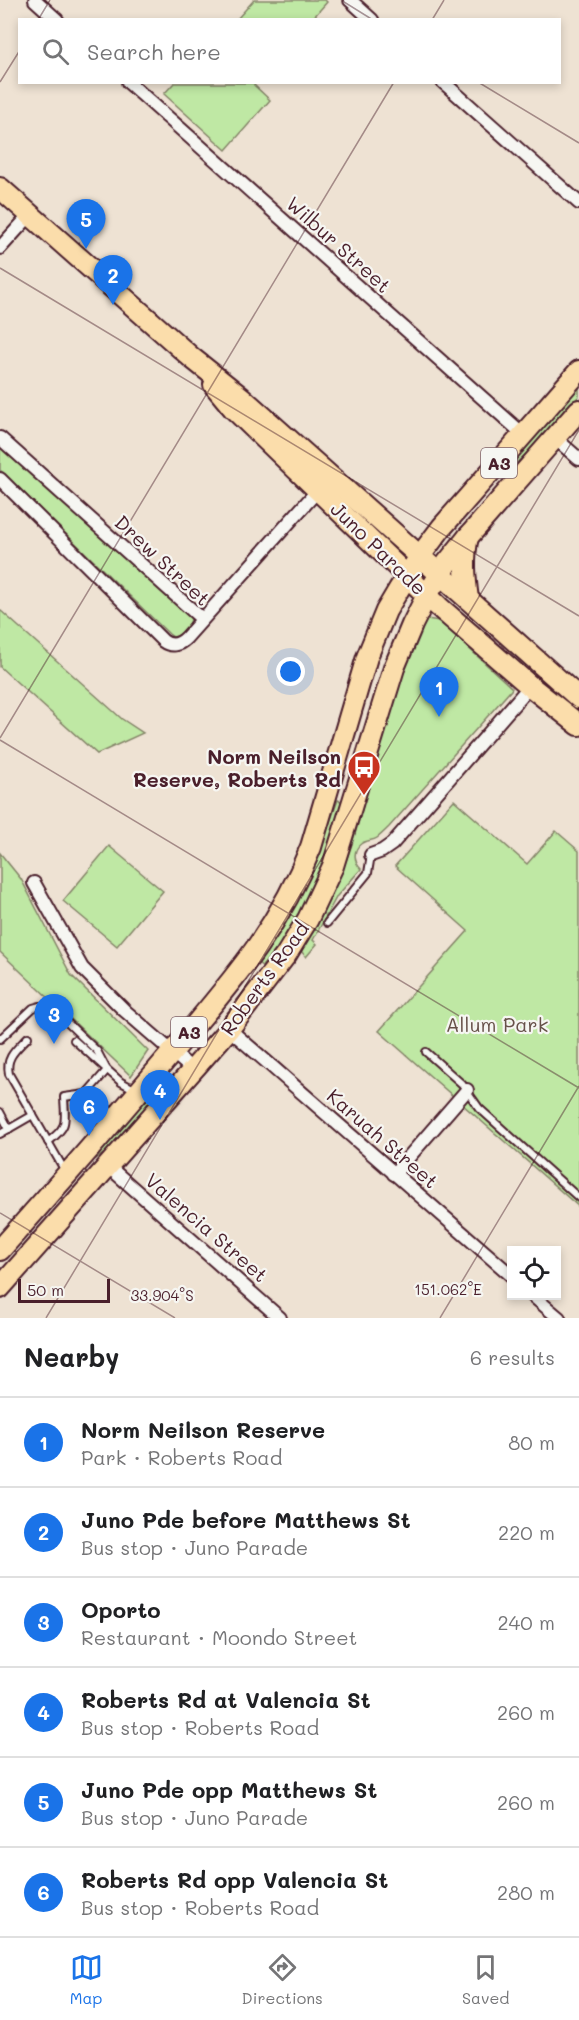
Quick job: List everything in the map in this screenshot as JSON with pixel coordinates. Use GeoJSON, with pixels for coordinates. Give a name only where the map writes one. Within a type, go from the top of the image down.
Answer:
{"type":"FeatureCollection","features":[{"type":"Feature","properties":{"kind":"main road","name":"Juno Parade"},"geometry":{"type":"LineString","coordinates":[[0,188],[192,358],[241,397],[579,698]]}},
{"type":"Feature","properties":{"kind":"main road","name":"Juno Parade"},"geometry":{"type":"LineString","coordinates":[[192,358],[233,408],[427,595],[530,686],[579,725]]}},
{"type":"Feature","properties":{"kind":"main road","name":"Roberts Road"},"geometry":{"type":"LineString","coordinates":[[0,1250],[139,1091],[260,945],[301,874],[319,825],[367,657],[387,611],[420,556],[442,527],[579,371]]}},
{"type":"Feature","properties":{"kind":"main road","name":"Roberts Road"},"geometry":{"type":"LineString","coordinates":[[0,1288],[229,1029],[286,955],[308,919],[333,866],[394,668],[427,595],[440,573],[468,537],[579,410]]}},
{"type":"Feature","properties":{"kind":"main road"},"geometry":{"type":"LineString","coordinates":[[468,537],[464,552],[468,599]]}},
{"type":"Feature","properties":{"kind":"street"},"geometry":{"type":"LineString","coordinates":[[35,0],[55,18]]}},
{"type":"Feature","properties":{"kind":"street"},"geometry":{"type":"LineString","coordinates":[[350,0],[370,18]]}},
{"type":"Feature","properties":{"kind":"street","name":"Wilbur Street"},"geometry":{"type":"LineString","coordinates":[[130,84],[524,435]]}},
{"type":"Feature","properties":{"kind":"street"},"geometry":{"type":"LineString","coordinates":[[445,84],[579,203]]}},
{"type":"Feature","properties":{"kind":"street"},"geometry":{"type":"LineString","coordinates":[[0,248],[30,214]]}},
{"type":"Feature","properties":{"kind":"street","name":"Drew Street"},"geometry":{"type":"LineString","coordinates":[[0,438],[202,619],[182,642],[167,643],[0,479]]}},
{"type":"Feature","properties":{"kind":"street"},"geometry":{"type":"LineString","coordinates":[[555,438],[579,459]]}},
{"type":"Feature","properties":{"kind":"street"},"geometry":{"type":"LineString","coordinates":[[202,619],[318,490]]}},
{"type":"Feature","properties":{"kind":"street"},"geometry":{"type":"LineString","coordinates":[[371,855],[392,844],[530,686]]}},
{"type":"Feature","properties":{"kind":"street"},"geometry":{"type":"LineString","coordinates":[[34,883],[82,968],[124,1010],[193,1070]]}},
{"type":"Feature","properties":{"kind":"street","name":"Karuah Street"},"geometry":{"type":"LineString","coordinates":[[229,1029],[507,1272]]}},
{"type":"Feature","properties":{"kind":"street"},"geometry":{"type":"LineString","coordinates":[[394,1174],[467,1090]]}},
{"type":"Feature","properties":{"kind":"street","name":"Valencia Street"},"geometry":{"type":"LineString","coordinates":[[108,1166],[280,1318]]}},
{"type":"Feature","properties":{"kind":"street"},"geometry":{"type":"LineString","coordinates":[[538,1300],[559,1318]]}},
{"type":"Feature","properties":{"kind":"lane"},"geometry":{"type":"LineString","coordinates":[[327,923],[368,873],[371,855]]}},
{"type":"Feature","properties":{"kind":"lane"},"geometry":{"type":"LineString","coordinates":[[0,1039],[33,1008],[46,1007],[54,1010],[97,1051],[107,1070]]}},
{"type":"Feature","properties":{"kind":"lane"},"geometry":{"type":"LineString","coordinates":[[28,1037],[10,1057],[9,1074],[66,1174]]}},
{"type":"Feature","properties":{"kind":"lane"},"geometry":{"type":"LineString","coordinates":[[74,1040],[126,1086],[139,1091]]}},
{"type":"Feature","properties":{"kind":"lane"},"geometry":{"type":"LineString","coordinates":[[426,1052],[467,1090],[479,1108],[579,1198]]}},
{"type":"Feature","properties":{"kind":"lane"},"geometry":{"type":"LineString","coordinates":[[48,1142],[63,1129],[65,1123],[64,1097],[86,1094],[107,1070]]}},
{"type":"Feature","properties":{"kind":"lane"},"geometry":{"type":"LineString","coordinates":[[0,1112],[9,1129]]}},
{"type":"Feature","properties":{"kind":"lane"},"geometry":{"type":"LineString","coordinates":[[0,1134],[33,1114]]}},
{"type":"Feature","properties":{"kind":"green space"},"geometry":{"type":"Polygon","coordinates":[[[254,0],[325,0],[327,2],[313,18],[238,18],[254,0]]]}},
{"type":"Feature","properties":{"kind":"green space"},"geometry":{"type":"Polygon","coordinates":[[[173,84],[254,84],[270,100],[226,150],[164,94],[173,84]]]}},
{"type":"Feature","properties":{"kind":"green space"},"geometry":{"type":"Polygon","coordinates":[[[579,386],[579,396],[534,447],[508,470],[506,469],[579,386]]]}},
{"type":"Feature","properties":{"kind":"green space"},"geometry":{"type":"Polygon","coordinates":[[[0,444],[191,617],[189,624],[180,635],[173,637],[169,634],[0,470],[0,444]]]}},
{"type":"Feature","properties":{"kind":"green space"},"geometry":{"type":"Polygon","coordinates":[[[0,610],[122,719],[143,733],[97,754],[0,667],[0,610]]]}},
{"type":"Feature","properties":{"kind":"green space"},"geometry":{"type":"Polygon","coordinates":[[[427,619],[439,621],[512,688],[389,827],[374,840],[364,842],[359,846],[355,856],[361,869],[337,896],[313,940],[317,944],[306,957],[301,951],[342,872],[402,673],[427,619]]]}},
{"type":"Feature","properties":{"kind":"green space"},"geometry":{"type":"Polygon","coordinates":[[[338,800],[344,802],[329,850],[310,897],[279,947],[262,966],[258,963],[281,931],[296,903],[318,855],[338,800]]]}},
{"type":"Feature","properties":{"kind":"green space","name":"Allum Park"},"geometry":{"type":"Polygon","coordinates":[[[454,800],[527,864],[556,831],[579,851],[579,1207],[379,1031],[468,931],[395,866],[454,800]]]}},
{"type":"Feature","properties":{"kind":"green space"},"geometry":{"type":"Polygon","coordinates":[[[109,846],[163,891],[117,946],[63,901],[109,846]]]}},
{"type":"Feature","properties":{"kind":"green space"},"geometry":{"type":"Polygon","coordinates":[[[0,853],[21,879],[71,975],[148,1051],[131,1076],[0,952],[0,853]]]}},
{"type":"Feature","properties":{"kind":"green space"},"geometry":{"type":"Polygon","coordinates":[[[167,1073],[160,1090],[135,1123],[118,1142],[96,1159],[94,1157],[167,1073]]]}},
{"type":"Feature","properties":{"kind":"place","name":"Juno Pde opp Matthews St"},"geometry":{"type":"Point","coordinates":[86,249]}},
{"type":"Feature","properties":{"kind":"place","name":"Juno Pde before Matthews St"},"geometry":{"type":"Point","coordinates":[113,305]}},
{"type":"Feature","properties":{"kind":"place","name":"Norm Neilson Reserve"},"geometry":{"type":"Point","coordinates":[439,717]}},
{"type":"Feature","properties":{"kind":"place","name":"Norm Neilson Reserve, Roberts Rd"},"geometry":{"type":"Point","coordinates":[364,796]}},
{"type":"Feature","properties":{"kind":"place","name":"Oporto"},"geometry":{"type":"Point","coordinates":[54,1044]}},
{"type":"Feature","properties":{"kind":"place","name":"Roberts Rd at Valencia St"},"geometry":{"type":"Point","coordinates":[160,1120]}},
{"type":"Feature","properties":{"kind":"place","name":"Roberts Rd opp Valencia St"},"geometry":{"type":"Point","coordinates":[89,1136]}}]}
